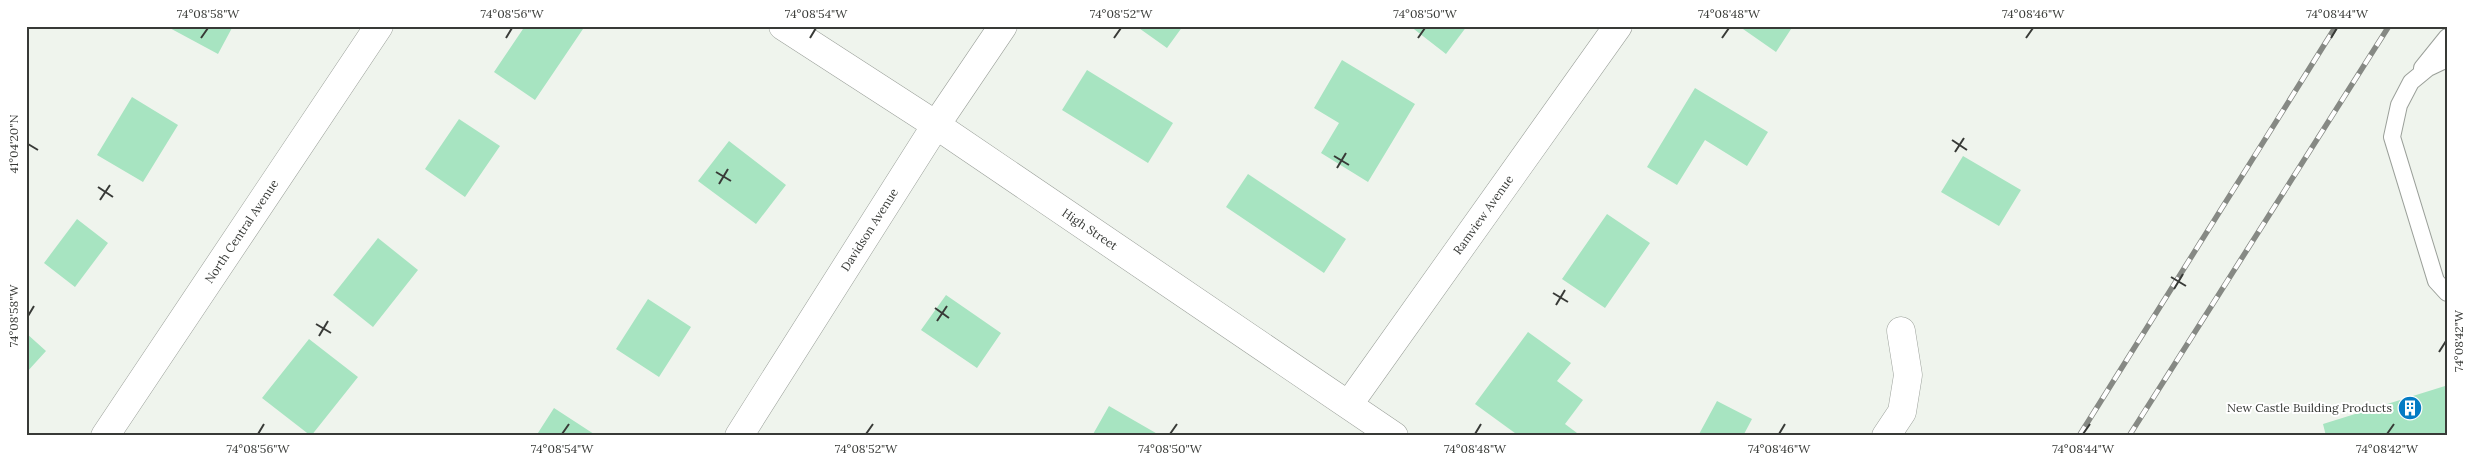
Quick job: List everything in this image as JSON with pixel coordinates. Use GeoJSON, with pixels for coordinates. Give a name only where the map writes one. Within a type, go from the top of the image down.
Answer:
{"type":"FeatureCollection","features":[{"type":"Feature","properties":{"kind":"street","name":"North Central Avenue"},"geometry":{"type":"LineString","coordinates":[[104,436],[379,26]]}},
{"type":"Feature","properties":{"kind":"street","name":"High Street"},"geometry":{"type":"LineString","coordinates":[[783,26],[936,125],[1350,404],[1394,436]]}},
{"type":"Feature","properties":{"kind":"street","name":"Davidson Avenue"},"geometry":{"type":"LineString","coordinates":[[739,436],[936,125],[1003,26]]}},
{"type":"Feature","properties":{"kind":"street","name":"Ramview Avenue"},"geometry":{"type":"LineString","coordinates":[[1350,404],[1618,26]]}},
{"type":"Feature","properties":{"kind":"street"},"geometry":{"type":"LineString","coordinates":[[1886,436],[1902,412],[1908,375],[1901,331]]}},
{"type":"Feature","properties":{"kind":"lane"},"geometry":{"type":"LineString","coordinates":[[2447,37],[2411,82],[2399,106],[2392,137],[2436,281],[2447,293]]}},
{"type":"Feature","properties":{"kind":"lane"},"geometry":{"type":"LineString","coordinates":[[2411,82],[2428,68],[2447,59]]}},
{"type":"Feature","properties":{"kind":"building"},"geometry":{"type":"Polygon","coordinates":[[[166,26],[233,26],[218,54],[166,26]]]}},
{"type":"Feature","properties":{"kind":"building"},"geometry":{"type":"Polygon","coordinates":[[[525,26],[585,26],[535,100],[494,72],[525,26]]]}},
{"type":"Feature","properties":{"kind":"building"},"geometry":{"type":"Polygon","coordinates":[[[1136,26],[1183,26],[1167,48],[1136,26]]]}},
{"type":"Feature","properties":{"kind":"building"},"geometry":{"type":"Polygon","coordinates":[[[1410,26],[1467,26],[1446,54],[1410,26]]]}},
{"type":"Feature","properties":{"kind":"building"},"geometry":{"type":"Polygon","coordinates":[[[1744,26],[1793,26],[1776,52],[1743,29],[1744,26]]]}},
{"type":"Feature","properties":{"kind":"building"},"geometry":{"type":"Polygon","coordinates":[[[1342,60],[1415,104],[1368,182],[1321,153],[1339,123],[1314,108],[1342,60]]]}},
{"type":"Feature","properties":{"kind":"building"},"geometry":{"type":"Polygon","coordinates":[[[1087,70],[1173,123],[1148,163],[1062,110],[1087,70]]]}},
{"type":"Feature","properties":{"kind":"building"},"geometry":{"type":"Polygon","coordinates":[[[1695,88],[1768,132],[1747,166],[1705,140],[1677,185],[1647,167],[1695,88]]]}},
{"type":"Feature","properties":{"kind":"building"},"geometry":{"type":"Polygon","coordinates":[[[132,97],[178,125],[143,182],[97,155],[132,97]]]}},
{"type":"Feature","properties":{"kind":"building"},"geometry":{"type":"Polygon","coordinates":[[[459,119],[500,146],[465,197],[425,169],[459,119]]]}},
{"type":"Feature","properties":{"kind":"building"},"geometry":{"type":"Polygon","coordinates":[[[729,141],[786,185],[756,224],[698,181],[729,141]]]}},
{"type":"Feature","properties":{"kind":"building"},"geometry":{"type":"Polygon","coordinates":[[[1963,156],[2021,190],[1999,226],[1941,192],[1963,156]]]}},
{"type":"Feature","properties":{"kind":"building"},"geometry":{"type":"Polygon","coordinates":[[[1248,174],[1346,239],[1324,273],[1226,207],[1248,174]]]}},
{"type":"Feature","properties":{"kind":"building"},"geometry":{"type":"Polygon","coordinates":[[[1607,214],[1650,243],[1605,308],[1562,279],[1607,214]]]}},
{"type":"Feature","properties":{"kind":"building"},"geometry":{"type":"Polygon","coordinates":[[[77,219],[108,243],[75,287],[44,263],[77,219]]]}},
{"type":"Feature","properties":{"kind":"building"},"geometry":{"type":"Polygon","coordinates":[[[378,238],[418,270],[373,327],[333,295],[378,238]]]}},
{"type":"Feature","properties":{"kind":"building"},"geometry":{"type":"Polygon","coordinates":[[[946,295],[1001,333],[977,368],[921,330],[946,295]]]}},
{"type":"Feature","properties":{"kind":"building"},"geometry":{"type":"Polygon","coordinates":[[[648,299],[691,327],[659,377],[616,349],[648,299]]]}},
{"type":"Feature","properties":{"kind":"building"},"geometry":{"type":"Polygon","coordinates":[[[1528,332],[1571,363],[1557,381],[1583,400],[1565,424],[1581,436],[1519,436],[1475,404],[1528,332]]]}},
{"type":"Feature","properties":{"kind":"building"},"geometry":{"type":"Polygon","coordinates":[[[26,333],[46,351],[26,373],[26,333]]]}},
{"type":"Feature","properties":{"kind":"building"},"geometry":{"type":"Polygon","coordinates":[[[309,339],[358,377],[311,436],[262,398],[309,339]]]}},
{"type":"Feature","properties":{"kind":"building","name":"New Castle Building Products"},"geometry":{"type":"Polygon","coordinates":[[[2445,386],[2447,436],[2326,436],[2323,424],[2445,386]]]}},
{"type":"Feature","properties":{"kind":"building"},"geometry":{"type":"Polygon","coordinates":[[[1717,401],[1752,419],[1743,436],[1698,436],[1717,401]]]}},
{"type":"Feature","properties":{"kind":"building"},"geometry":{"type":"Polygon","coordinates":[[[1109,406],[1161,436],[1092,436],[1109,406]]]}},
{"type":"Feature","properties":{"kind":"building"},"geometry":{"type":"Polygon","coordinates":[[[554,408],[597,436],[536,436],[554,408]]]}},
{"type":"Feature","properties":{"kind":"railway"},"geometry":{"type":"LineString","coordinates":[[2079,436],[2336,26]]}},
{"type":"Feature","properties":{"kind":"railway"},"geometry":{"type":"LineString","coordinates":[[2129,436],[2389,26]]}},
{"type":"Feature","properties":{"kind":"place","name":"New Castle Building Products"},"geometry":{"type":"Point","coordinates":[2410,408]}}]}
